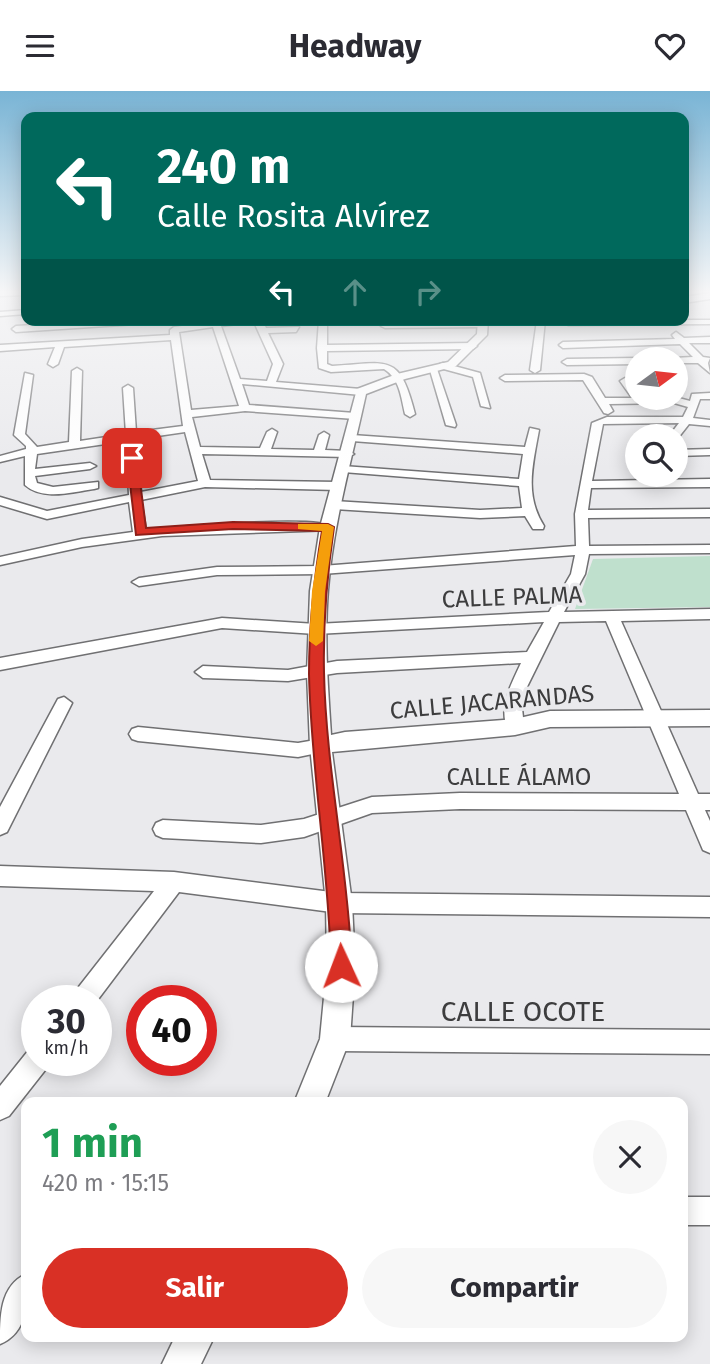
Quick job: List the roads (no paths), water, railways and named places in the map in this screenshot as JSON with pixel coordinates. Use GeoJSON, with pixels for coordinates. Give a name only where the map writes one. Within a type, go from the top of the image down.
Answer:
{"type":"FeatureCollection","features":[{"type":"Feature","properties":{"kind":"street"},"geometry":{"type":"LineString","coordinates":[[53,364],[58,351]]}},
{"type":"Feature","properties":{"kind":"street"},"geometry":{"type":"LineString","coordinates":[[178,351],[189,428],[205,483]]}},
{"type":"Feature","properties":{"kind":"street"},"geometry":{"type":"LineString","coordinates":[[225,351],[244,408]]}},
{"type":"Feature","properties":{"kind":"street"},"geometry":{"type":"LineString","coordinates":[[271,383],[278,364],[272,351]]}},
{"type":"Feature","properties":{"kind":"street"},"geometry":{"type":"LineString","coordinates":[[321,351],[320,362],[325,368],[393,368],[401,376],[410,415]]}},
{"type":"Feature","properties":{"kind":"street"},"geometry":{"type":"LineString","coordinates":[[235,381],[301,381],[361,392],[401,376],[452,364],[467,351]]}},
{"type":"Feature","properties":{"kind":"street"},"geometry":{"type":"LineString","coordinates":[[535,370],[537,351]]}},
{"type":"Feature","properties":{"kind":"street"},"geometry":{"type":"LineString","coordinates":[[705,360],[710,370]]}},
{"type":"Feature","properties":{"kind":"street"},"geometry":{"type":"LineString","coordinates":[[567,362],[625,361]]}},
{"type":"Feature","properties":{"kind":"street"},"geometry":{"type":"LineString","coordinates":[[438,368],[477,375],[486,406]]}},
{"type":"Feature","properties":{"kind":"street"},"geometry":{"type":"LineString","coordinates":[[438,368],[451,425]]}},
{"type":"Feature","properties":{"kind":"street"},"geometry":{"type":"LineString","coordinates":[[74,446],[77,371]]}},
{"type":"Feature","properties":{"kind":"street"},"geometry":{"type":"LineString","coordinates":[[28,375],[19,435],[32,445],[29,473],[31,485],[37,489],[94,485]]}},
{"type":"Feature","properties":{"kind":"street"},"geometry":{"type":"LineString","coordinates":[[505,378],[584,377],[589,379],[608,411]]}},
{"type":"Feature","properties":{"kind":"street"},"geometry":{"type":"LineString","coordinates":[[128,389],[135,498],[141,532]]}},
{"type":"Feature","properties":{"kind":"street"},"geometry":{"type":"LineString","coordinates":[[311,1097],[335,1039],[341,966],[339,903],[321,746],[316,629],[328,527],[361,392]]}},
{"type":"Feature","properties":{"kind":"street"},"geometry":{"type":"LineString","coordinates":[[688,400],[710,396]]}},
{"type":"Feature","properties":{"kind":"street"},"geometry":{"type":"LineString","coordinates":[[601,401],[625,401]]}},
{"type":"Feature","properties":{"kind":"street"},"geometry":{"type":"LineString","coordinates":[[684,424],[694,401]]}},
{"type":"Feature","properties":{"kind":"street"},"geometry":{"type":"LineString","coordinates":[[187,414],[244,408],[355,416]]}},
{"type":"Feature","properties":{"kind":"street"},"geometry":{"type":"LineString","coordinates":[[514,727],[513,699],[532,657],[578,574],[583,550],[581,514],[596,425],[599,422],[687,420],[710,423]]}},
{"type":"Feature","properties":{"kind":"street"},"geometry":{"type":"LineString","coordinates":[[0,459],[32,451],[189,428]]}},
{"type":"Feature","properties":{"kind":"street"},"geometry":{"type":"LineString","coordinates":[[534,430],[524,483],[527,512],[538,526]]}},
{"type":"Feature","properties":{"kind":"street"},"geometry":{"type":"LineString","coordinates":[[264,453],[272,432]]}},
{"type":"Feature","properties":{"kind":"street"},"geometry":{"type":"LineString","coordinates":[[318,453],[324,435]]}},
{"type":"Feature","properties":{"kind":"street"},"geometry":{"type":"LineString","coordinates":[[196,450],[318,453],[343,470],[480,514],[527,512]]}},
{"type":"Feature","properties":{"kind":"street"},"geometry":{"type":"LineString","coordinates":[[0,501],[47,515],[205,483],[530,451]]}},
{"type":"Feature","properties":{"kind":"street"},"geometry":{"type":"LineString","coordinates":[[688,453],[710,452]]}},
{"type":"Feature","properties":{"kind":"street"},"geometry":{"type":"LineString","coordinates":[[29,473],[90,465]]}},
{"type":"Feature","properties":{"kind":"street"},"geometry":{"type":"LineString","coordinates":[[343,470],[524,483]]}},
{"type":"Feature","properties":{"kind":"street"},"geometry":{"type":"LineString","coordinates":[[586,485],[710,482]]}},
{"type":"Feature","properties":{"kind":"street"},"geometry":{"type":"LineString","coordinates":[[581,514],[710,513]]}},
{"type":"Feature","properties":{"kind":"street"},"geometry":{"type":"LineString","coordinates":[[0,561],[56,546],[141,532],[233,526],[328,527]]}},
{"type":"Feature","properties":{"kind":"street"},"geometry":{"type":"LineString","coordinates":[[139,582],[217,571],[322,570],[583,550],[710,549]]}},
{"type":"Feature","properties":{"kind":"street","name":"CALLE PALMA"},"geometry":{"type":"LineString","coordinates":[[0,664],[222,623],[316,629],[555,617],[710,614]]}},
{"type":"Feature","properties":{"kind":"street"},"geometry":{"type":"LineString","coordinates":[[611,616],[657,719],[701,802],[710,845]]}},
{"type":"Feature","properties":{"kind":"street"},"geometry":{"type":"LineString","coordinates":[[203,673],[286,676],[317,673],[337,667],[532,657]]}},
{"type":"Feature","properties":{"kind":"street"},"geometry":{"type":"LineString","coordinates":[[0,827],[64,703]]}},
{"type":"Feature","properties":{"kind":"street","name":"CALLE JACARANDAS"},"geometry":{"type":"LineString","coordinates":[[321,746],[345,740],[514,727],[550,719],[710,718]]}},
{"type":"Feature","properties":{"kind":"street"},"geometry":{"type":"LineString","coordinates":[[138,734],[298,750],[321,746]]}},
{"type":"Feature","properties":{"kind":"street","name":"CALLE ÁLAMO"},"geometry":{"type":"LineString","coordinates":[[163,829],[261,834],[303,828],[372,805],[447,801],[701,802]]}},
{"type":"Feature","properties":{"kind":"street"},"geometry":{"type":"LineString","coordinates":[[0,876],[174,883],[339,903],[710,907]]}},
{"type":"Feature","properties":{"kind":"street"},"geometry":{"type":"LineString","coordinates":[[94,985],[174,883]]}},
{"type":"Feature","properties":{"kind":"street","name":"CALLE OCOTE"},"geometry":{"type":"LineString","coordinates":[[335,1039],[710,1042]]}},
{"type":"Feature","properties":{"kind":"street"},"geometry":{"type":"LineString","coordinates":[[0,1107],[24,1076]]}},
{"type":"Feature","properties":{"kind":"street"},"geometry":{"type":"LineString","coordinates":[[688,1211],[710,1211]]}},
{"type":"Feature","properties":{"kind":"street"},"geometry":{"type":"LineString","coordinates":[[0,1328],[21,1296]]}},
{"type":"Feature","properties":{"kind":"street"},"geometry":{"type":"LineString","coordinates":[[181,1364],[192,1342]]}}]}
